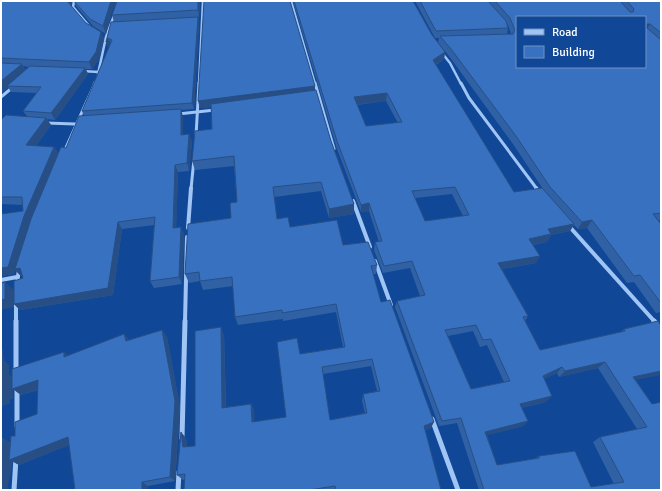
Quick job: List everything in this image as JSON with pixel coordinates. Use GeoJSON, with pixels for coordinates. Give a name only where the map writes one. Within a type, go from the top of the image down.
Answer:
{"type":"FeatureCollection","features":[{"type":"Feature","properties":{"kind":"street"},"geometry":{"type":"LineString","coordinates":[[74,1],[74,7],[91,28],[96,31]]}},
{"type":"Feature","properties":{"kind":"street"},"geometry":{"type":"LineString","coordinates":[[195,144],[203,1]]}},
{"type":"Feature","properties":{"kind":"street"},"geometry":{"type":"LineString","coordinates":[[291,1],[337,157]]}},
{"type":"Feature","properties":{"kind":"street"},"geometry":{"type":"LineString","coordinates":[[60,160],[99,72],[106,36],[115,11]]}},
{"type":"Feature","properties":{"kind":"street"},"geometry":{"type":"LineString","coordinates":[[110,25],[118,25]]}},
{"type":"Feature","properties":{"kind":"street"},"geometry":{"type":"LineString","coordinates":[[101,34],[106,36]]}},
{"type":"Feature","properties":{"kind":"street"},"geometry":{"type":"LineString","coordinates":[[437,47],[450,63],[469,98],[531,182],[546,199]]}},
{"type":"Feature","properties":{"kind":"street"},"geometry":{"type":"LineString","coordinates":[[77,71],[99,72]]}},
{"type":"Feature","properties":{"kind":"street"},"geometry":{"type":"LineString","coordinates":[[1,97],[18,82]]}},
{"type":"Feature","properties":{"kind":"street"},"geometry":{"type":"LineString","coordinates":[[311,97],[318,96]]}},
{"type":"Feature","properties":{"kind":"street"},"geometry":{"type":"LineString","coordinates":[[175,114],[220,110]]}},
{"type":"Feature","properties":{"kind":"street"},"geometry":{"type":"LineString","coordinates":[[40,122],[76,123],[84,121]]}},
{"type":"Feature","properties":{"kind":"street"},"geometry":{"type":"LineString","coordinates":[[181,444],[184,405],[186,254],[194,152]]}},
{"type":"Feature","properties":{"kind":"street"},"geometry":{"type":"LineString","coordinates":[[350,193],[371,251]]}},
{"type":"Feature","properties":{"kind":"street"},"geometry":{"type":"LineString","coordinates":[[566,222],[661,329]]}},
{"type":"Feature","properties":{"kind":"street"},"geometry":{"type":"LineString","coordinates":[[374,258],[393,310]]}},
{"type":"Feature","properties":{"kind":"street"},"geometry":{"type":"LineString","coordinates":[[17,291],[17,277],[20,264]]}},
{"type":"Feature","properties":{"kind":"street"},"geometry":{"type":"LineString","coordinates":[[1,280],[17,277]]}},
{"type":"Feature","properties":{"kind":"street"},"geometry":{"type":"LineString","coordinates":[[16,298],[16,375]]}},
{"type":"Feature","properties":{"kind":"street"},"geometry":{"type":"LineString","coordinates":[[17,383],[17,430]]}},
{"type":"Feature","properties":{"kind":"street"},"geometry":{"type":"LineString","coordinates":[[431,415],[458,490]]}},
{"type":"Feature","properties":{"kind":"street"},"geometry":{"type":"LineString","coordinates":[[14,490],[16,453]]}},
{"type":"Feature","properties":{"kind":"street"},"geometry":{"type":"LineString","coordinates":[[178,490],[180,467]]}},
{"type":"Feature","properties":{"kind":"building"},"geometry":{"type":"Polygon","coordinates":[[[1,1],[68,1],[86,23],[101,32],[96,52],[89,62],[1,58],[1,1]]]}},
{"type":"Feature","properties":{"kind":"building"},"geometry":{"type":"Polygon","coordinates":[[[74,1],[111,1],[103,26],[90,19],[74,1]]]}},
{"type":"Feature","properties":{"kind":"building"},"geometry":{"type":"Polygon","coordinates":[[[117,1],[198,1],[198,10],[112,15],[117,1]]]}},
{"type":"Feature","properties":{"kind":"building"},"geometry":{"type":"Polygon","coordinates":[[[204,1],[290,1],[315,86],[198,101],[204,1]]]}},
{"type":"Feature","properties":{"kind":"building"},"geometry":{"type":"Polygon","coordinates":[[[294,1],[413,1],[432,35],[445,52],[433,60],[514,192],[542,188],[574,224],[548,229],[551,234],[529,239],[540,256],[498,263],[528,316],[523,317],[540,350],[625,331],[624,329],[658,321],[661,326],[661,371],[633,377],[652,404],[661,402],[661,490],[484,490],[461,418],[442,421],[397,301],[425,295],[412,261],[384,266],[375,242],[382,241],[369,203],[361,205],[337,141],[294,1]],[[387,93],[354,97],[366,126],[402,122],[387,93]],[[455,187],[412,191],[425,221],[469,215],[455,187]],[[476,325],[445,330],[471,389],[510,381],[491,339],[483,340],[476,325]],[[605,362],[565,371],[562,367],[543,376],[552,396],[520,404],[528,421],[485,432],[497,465],[539,458],[539,456],[575,451],[591,487],[624,482],[600,437],[647,427],[605,362]]]}},
{"type":"Feature","properties":{"kind":"building"},"geometry":{"type":"Polygon","coordinates":[[[420,1],[488,1],[506,21],[508,28],[436,31],[420,1]]]}},
{"type":"Feature","properties":{"kind":"building"},"geometry":{"type":"Polygon","coordinates":[[[495,1],[620,1],[630,12],[633,12],[634,9],[627,1],[661,1],[661,33],[650,24],[647,24],[647,28],[661,40],[661,213],[653,214],[661,224],[661,303],[640,275],[634,276],[592,220],[582,222],[550,187],[516,136],[440,36],[513,34],[515,30],[510,18],[495,1]]]}},
{"type":"Feature","properties":{"kind":"building"},"geometry":{"type":"Polygon","coordinates":[[[198,17],[192,103],[82,111],[112,40],[108,38],[106,42],[111,22],[198,17]]]}},
{"type":"Feature","properties":{"kind":"building"},"geometry":{"type":"Polygon","coordinates":[[[1,63],[22,64],[1,81],[1,63]]]}},
{"type":"Feature","properties":{"kind":"building"},"geometry":{"type":"Polygon","coordinates":[[[30,66],[85,68],[51,113],[23,111],[41,87],[7,86],[30,66]]]}},
{"type":"Feature","properties":{"kind":"building"},"geometry":{"type":"Polygon","coordinates":[[[316,90],[331,141],[354,204],[329,209],[321,182],[273,187],[277,219],[288,217],[290,227],[337,220],[343,245],[368,242],[377,265],[371,266],[381,302],[390,300],[434,422],[424,426],[441,490],[336,490],[335,486],[309,490],[184,490],[185,474],[177,475],[181,432],[183,447],[195,446],[195,331],[221,327],[222,408],[251,404],[252,422],[286,417],[277,342],[297,338],[300,354],[345,347],[336,304],[282,313],[282,310],[235,317],[232,277],[200,281],[199,272],[185,274],[188,224],[231,218],[230,203],[237,202],[234,156],[192,161],[195,131],[212,129],[211,104],[316,90]],[[372,359],[322,367],[330,420],[367,413],[363,394],[380,391],[372,359]]]}},
{"type":"Feature","properties":{"kind":"building"},"geometry":{"type":"Polygon","coordinates":[[[181,109],[181,135],[189,134],[187,163],[175,165],[173,228],[181,227],[179,277],[150,281],[155,217],[118,222],[108,288],[14,304],[14,281],[23,278],[20,268],[15,269],[31,219],[61,147],[66,148],[79,116],[181,109]]]}},
{"type":"Feature","properties":{"kind":"building"},"geometry":{"type":"Polygon","coordinates":[[[6,115],[46,118],[26,145],[54,147],[24,216],[8,267],[1,268],[1,214],[23,211],[22,197],[1,197],[1,120],[6,115]]]}},
{"type":"Feature","properties":{"kind":"building"},"geometry":{"type":"Polygon","coordinates":[[[5,282],[5,299],[1,300],[1,283],[5,282]]]}},
{"type":"Feature","properties":{"kind":"building"},"geometry":{"type":"Polygon","coordinates":[[[162,330],[175,401],[170,477],[142,482],[142,490],[75,490],[68,437],[9,460],[11,436],[15,436],[15,422],[37,414],[38,380],[12,389],[12,369],[64,352],[64,357],[124,334],[126,341],[162,330]]]}},
{"type":"Feature","properties":{"kind":"building"},"geometry":{"type":"Polygon","coordinates":[[[3,438],[1,463],[1,439],[3,438]]]}}]}
